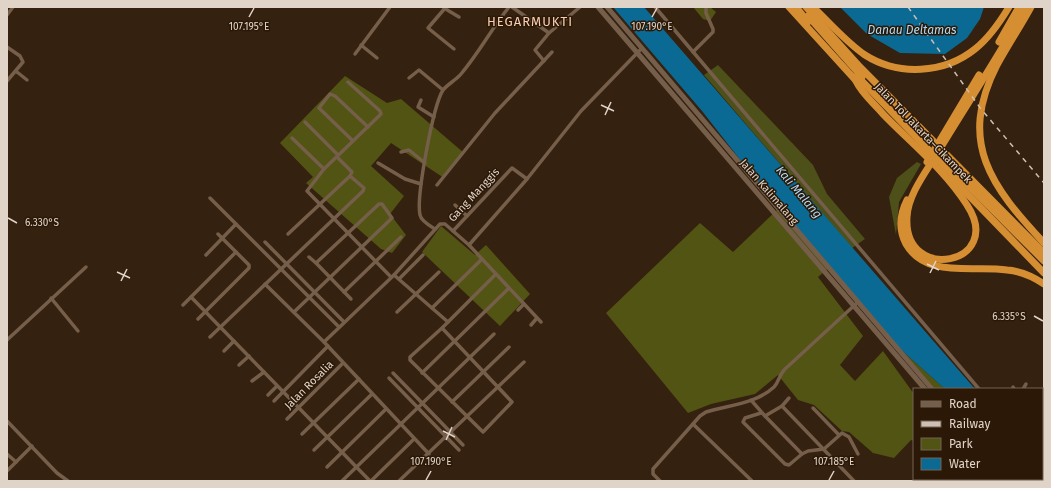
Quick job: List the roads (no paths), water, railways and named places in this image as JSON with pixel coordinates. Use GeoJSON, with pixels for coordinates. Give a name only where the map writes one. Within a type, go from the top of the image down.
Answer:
{"type":"FeatureCollection","features":[{"type":"Feature","properties":{"kind":"highway","name":"Jalan Tol Jakarta–Cikampek"},"geometry":{"type":"LineString","coordinates":[[789,7],[856,81],[1044,273]]}},
{"type":"Feature","properties":{"kind":"highway"},"geometry":{"type":"LineString","coordinates":[[796,7],[818,33],[906,127],[1044,268]]}},
{"type":"Feature","properties":{"kind":"highway"},"geometry":{"type":"LineString","coordinates":[[800,7],[859,73],[1044,261]]}},
{"type":"Feature","properties":{"kind":"highway","name":"Jalan Tol Jakarta–Cikampek"},"geometry":{"type":"LineString","coordinates":[[806,7],[860,67],[1044,253]]}},
{"type":"Feature","properties":{"kind":"highway"},"geometry":{"type":"LineString","coordinates":[[813,7],[853,45],[871,58],[898,68],[919,69],[948,64],[968,54],[986,39],[1010,7]]}},
{"type":"Feature","properties":{"kind":"highway"},"geometry":{"type":"LineString","coordinates":[[1030,7],[1023,10],[951,125],[909,195],[901,218],[902,233],[914,254],[925,262],[942,268],[1007,270],[1029,275],[1044,284]]}},
{"type":"Feature","properties":{"kind":"highway"},"geometry":{"type":"LineString","coordinates":[[1023,10],[987,89],[981,114],[980,137],[985,163],[995,184],[1012,207],[1044,243]]}},
{"type":"Feature","properties":{"kind":"highway"},"geometry":{"type":"LineString","coordinates":[[856,81],[864,93],[948,180],[970,210],[976,225],[975,236],[966,251],[955,258],[945,261],[931,258],[920,251],[911,238],[908,226],[908,213],[911,200],[923,173]]}},
{"type":"Feature","properties":{"kind":"main road","name":"Jalan Kalimalang"},"geometry":{"type":"LineString","coordinates":[[598,7],[856,304],[931,388]]}},
{"type":"Feature","properties":{"kind":"main road","name":"Jalan Kalimalang"},"geometry":{"type":"LineString","coordinates":[[606,7],[856,304],[924,388]]}},
{"type":"Feature","properties":{"kind":"street"},"geometry":{"type":"LineString","coordinates":[[7,15],[13,7]]}},
{"type":"Feature","properties":{"kind":"street"},"geometry":{"type":"LineString","coordinates":[[355,54],[390,7]]}},
{"type":"Feature","properties":{"kind":"street"},"geometry":{"type":"LineString","coordinates":[[435,229],[423,220],[419,214],[421,184],[430,129],[443,90],[461,75],[493,27],[511,7],[549,33]]}},
{"type":"Feature","properties":{"kind":"street"},"geometry":{"type":"LineString","coordinates":[[544,61],[535,50],[549,33],[580,7]]}},
{"type":"Feature","properties":{"kind":"street"},"geometry":{"type":"LineString","coordinates":[[655,7],[978,388]]}},
{"type":"Feature","properties":{"kind":"street"},"geometry":{"type":"LineString","coordinates":[[693,52],[712,32],[712,26],[706,13],[706,7]]}},
{"type":"Feature","properties":{"kind":"street"},"geometry":{"type":"LineString","coordinates":[[454,49],[428,29],[428,26],[445,8],[459,17]]}},
{"type":"Feature","properties":{"kind":"street"},"geometry":{"type":"LineString","coordinates":[[361,45],[378,58]]}},
{"type":"Feature","properties":{"kind":"street"},"geometry":{"type":"LineString","coordinates":[[7,47],[23,61],[17,72],[7,81]]}},
{"type":"Feature","properties":{"kind":"street"},"geometry":{"type":"LineString","coordinates":[[469,245],[527,179],[581,111],[642,48]]}},
{"type":"Feature","properties":{"kind":"street"},"geometry":{"type":"LineString","coordinates":[[437,185],[495,113],[552,52]]}},
{"type":"Feature","properties":{"kind":"street"},"geometry":{"type":"LineString","coordinates":[[409,78],[419,70],[443,90]]}},
{"type":"Feature","properties":{"kind":"street"},"geometry":{"type":"LineString","coordinates":[[17,72],[27,80]]}},
{"type":"Feature","properties":{"kind":"street"},"geometry":{"type":"LineString","coordinates":[[348,82],[381,111],[368,127],[337,156],[307,190],[375,261],[399,279],[448,322]]}},
{"type":"Feature","properties":{"kind":"street"},"geometry":{"type":"LineString","coordinates":[[353,141],[319,108],[330,94],[335,96],[368,127]]}},
{"type":"Feature","properties":{"kind":"street"},"geometry":{"type":"LineString","coordinates":[[421,100],[418,107],[434,117]]}},
{"type":"Feature","properties":{"kind":"street"},"geometry":{"type":"LineString","coordinates":[[288,234],[350,176],[352,172],[305,122]]}},
{"type":"Feature","properties":{"kind":"street"},"geometry":{"type":"LineString","coordinates":[[292,138],[324,170]]}},
{"type":"Feature","properties":{"kind":"street"},"geometry":{"type":"LineString","coordinates":[[401,152],[409,150],[425,163]]}},
{"type":"Feature","properties":{"kind":"street"},"geometry":{"type":"LineString","coordinates":[[378,163],[405,179],[421,184]]}},
{"type":"Feature","properties":{"kind":"street","name":"Gang Manggis"},"geometry":{"type":"LineString","coordinates":[[453,231],[512,168],[527,179]]}},
{"type":"Feature","properties":{"kind":"street"},"geometry":{"type":"LineString","coordinates":[[210,337],[364,190],[364,188],[350,176]]}},
{"type":"Feature","properties":{"kind":"street"},"geometry":{"type":"LineString","coordinates":[[210,198],[339,327]]}},
{"type":"Feature","properties":{"kind":"street"},"geometry":{"type":"LineString","coordinates":[[294,312],[392,219],[381,204],[379,204],[316,263]]}},
{"type":"Feature","properties":{"kind":"street"},"geometry":{"type":"LineString","coordinates":[[455,206],[467,216]]}},
{"type":"Feature","properties":{"kind":"street"},"geometry":{"type":"LineString","coordinates":[[324,342],[393,276],[442,223],[469,245],[541,322]]}},
{"type":"Feature","properties":{"kind":"street"},"geometry":{"type":"LineString","coordinates":[[206,255],[236,224]]}},
{"type":"Feature","properties":{"kind":"street"},"geometry":{"type":"LineString","coordinates":[[198,319],[248,270],[249,266],[218,234]]}},
{"type":"Feature","properties":{"kind":"street"},"geometry":{"type":"LineString","coordinates":[[344,292],[401,237]]}},
{"type":"Feature","properties":{"kind":"street"},"geometry":{"type":"LineString","coordinates":[[265,242],[344,322]]}},
{"type":"Feature","properties":{"kind":"street"},"geometry":{"type":"LineString","coordinates":[[183,305],[236,252]]}},
{"type":"Feature","properties":{"kind":"street"},"geometry":{"type":"LineString","coordinates":[[399,279],[423,255]]}},
{"type":"Feature","properties":{"kind":"street"},"geometry":{"type":"LineString","coordinates":[[309,257],[351,299]]}},
{"type":"Feature","properties":{"kind":"street"},"geometry":{"type":"LineString","coordinates":[[432,308],[482,259]]}},
{"type":"Feature","properties":{"kind":"street"},"geometry":{"type":"LineString","coordinates":[[7,340],[86,267]]}},
{"type":"Feature","properties":{"kind":"street"},"geometry":{"type":"LineString","coordinates":[[397,312],[439,272]]}},
{"type":"Feature","properties":{"kind":"street"},"geometry":{"type":"LineString","coordinates":[[442,328],[498,387],[512,404],[483,432],[466,418],[452,402],[410,361],[410,357],[442,328],[496,274]]}},
{"type":"Feature","properties":{"kind":"street"},"geometry":{"type":"LineString","coordinates":[[265,284],[328,346],[429,454]]}},
{"type":"Feature","properties":{"kind":"street"},"geometry":{"type":"LineString","coordinates":[[422,373],[509,288]]}},
{"type":"Feature","properties":{"kind":"street"},"geometry":{"type":"LineString","coordinates":[[191,297],[371,481],[414,439]]}},
{"type":"Feature","properties":{"kind":"street"},"geometry":{"type":"LineString","coordinates":[[51,298],[78,331]]}},
{"type":"Feature","properties":{"kind":"street"},"geometry":{"type":"LineString","coordinates":[[518,310],[524,304]]}},
{"type":"Feature","properties":{"kind":"street"},"geometry":{"type":"LineString","coordinates":[[659,481],[653,473],[653,469],[693,424],[706,412],[751,400],[766,394],[776,385],[781,372],[856,304]]}},
{"type":"Feature","properties":{"kind":"street"},"geometry":{"type":"LineString","coordinates":[[531,324],[537,318]]}},
{"type":"Feature","properties":{"kind":"street"},"geometry":{"type":"LineString","coordinates":[[342,481],[400,423],[494,334]]}},
{"type":"Feature","properties":{"kind":"street"},"geometry":{"type":"LineString","coordinates":[[224,351],[234,341]]}},
{"type":"Feature","properties":{"kind":"street"},"geometry":{"type":"LineString","coordinates":[[274,402],[328,346]]}},
{"type":"Feature","properties":{"kind":"street"},"geometry":{"type":"LineString","coordinates":[[452,402],[509,347]]}},
{"type":"Feature","properties":{"kind":"street"},"geometry":{"type":"LineString","coordinates":[[239,365],[249,356]]}},
{"type":"Feature","properties":{"kind":"street"},"geometry":{"type":"LineString","coordinates":[[400,481],[524,362]]}},
{"type":"Feature","properties":{"kind":"street","name":"Jalan Rosalia"},"geometry":{"type":"LineString","coordinates":[[287,419],[343,363]]}},
{"type":"Feature","properties":{"kind":"street"},"geometry":{"type":"LineString","coordinates":[[252,381],[264,372]]}},
{"type":"Feature","properties":{"kind":"street"},"geometry":{"type":"LineString","coordinates":[[393,373],[463,445]]}},
{"type":"Feature","properties":{"kind":"street"},"geometry":{"type":"LineString","coordinates":[[389,378],[458,450]]}},
{"type":"Feature","properties":{"kind":"street"},"geometry":{"type":"LineString","coordinates":[[302,434],[359,379]]}},
{"type":"Feature","properties":{"kind":"street"},"geometry":{"type":"LineString","coordinates":[[1024,388],[1026,384]]}},
{"type":"Feature","properties":{"kind":"street"},"geometry":{"type":"LineString","coordinates":[[268,395],[277,386]]}},
{"type":"Feature","properties":{"kind":"street"},"geometry":{"type":"LineString","coordinates":[[314,450],[372,394]]}},
{"type":"Feature","properties":{"kind":"street"},"geometry":{"type":"LineString","coordinates":[[765,416],[782,406],[789,398]]}},
{"type":"Feature","properties":{"kind":"street"},"geometry":{"type":"LineString","coordinates":[[751,400],[761,413],[802,454]]}},
{"type":"Feature","properties":{"kind":"street"},"geometry":{"type":"LineString","coordinates":[[782,406],[854,481]]}},
{"type":"Feature","properties":{"kind":"street"},"geometry":{"type":"LineString","coordinates":[[813,408],[839,435]]}},
{"type":"Feature","properties":{"kind":"street"},"geometry":{"type":"LineString","coordinates":[[327,467],[386,409]]}},
{"type":"Feature","properties":{"kind":"street"},"geometry":{"type":"LineString","coordinates":[[761,413],[745,418],[743,422],[785,464],[789,465],[808,451],[824,449],[843,433],[847,435],[858,454]]}},
{"type":"Feature","properties":{"kind":"street"},"geometry":{"type":"LineString","coordinates":[[7,421],[58,473],[68,481]]}},
{"type":"Feature","properties":{"kind":"street"},"geometry":{"type":"LineString","coordinates":[[693,424],[752,481]]}},
{"type":"Feature","properties":{"kind":"street"},"geometry":{"type":"LineString","coordinates":[[7,471],[32,446]]}},
{"type":"Feature","properties":{"kind":"street"},"geometry":{"type":"LineString","coordinates":[[7,454],[16,462]]}},
{"type":"Feature","properties":{"kind":"water","name":"Kali Malang"},"geometry":{"type":"Polygon","coordinates":[[[613,7],[644,7],[974,388],[944,388],[898,347],[778,208],[702,111],[613,7]]]}},
{"type":"Feature","properties":{"kind":"water","name":"Danau Deltamas"},"geometry":{"type":"Polygon","coordinates":[[[840,7],[984,7],[980,19],[967,38],[945,54],[900,53],[867,34],[840,7]]]}},
{"type":"Feature","properties":{"kind":"railway"},"geometry":{"type":"LineString","coordinates":[[908,7],[981,109],[1044,183]]}},
{"type":"Feature","properties":{"kind":"district","name":"HEGARMUKTI"},"geometry":{"type":"Point","coordinates":[530,21]}}]}
